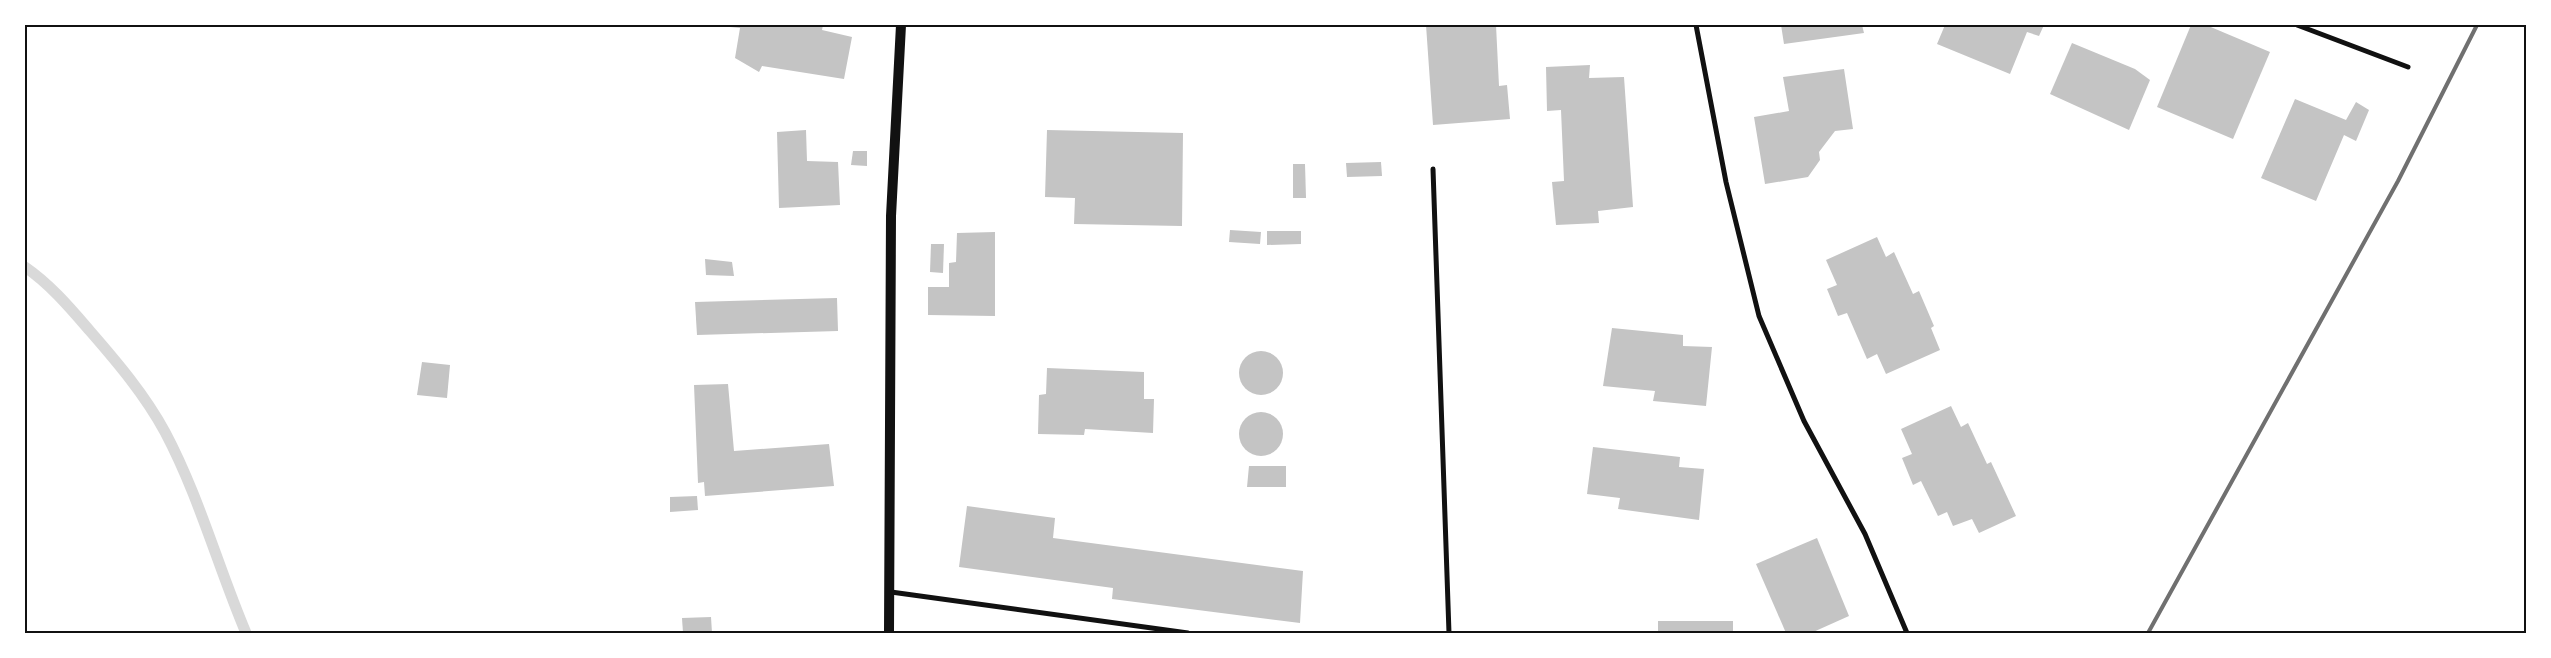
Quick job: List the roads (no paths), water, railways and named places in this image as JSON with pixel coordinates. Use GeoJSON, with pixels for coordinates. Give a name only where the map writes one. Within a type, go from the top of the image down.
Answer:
{"type":"FeatureCollection","features":[{"type":"Feature","properties":{"kind":"main road"},"geometry":{"type":"LineString","coordinates":[[889,633],[891,592],[891,216],[901,25]]}},
{"type":"Feature","properties":{"kind":"street"},"geometry":{"type":"LineString","coordinates":[[1696,25],[1726,182],[1759,316],[1804,421],[1865,534],[1907,633]]}},
{"type":"Feature","properties":{"kind":"street"},"geometry":{"type":"LineString","coordinates":[[2297,25],[2408,67]]}},
{"type":"Feature","properties":{"kind":"street"},"geometry":{"type":"LineString","coordinates":[[1433,169],[1449,633]]}},
{"type":"Feature","properties":{"kind":"street"},"geometry":{"type":"LineString","coordinates":[[891,592],[1188,633]]}},
{"type":"Feature","properties":{"kind":"waterway"},"geometry":{"type":"LineString","coordinates":[[25,267],[52,289],[75,314],[130,379],[157,418],[188,481],[246,633]]}},
{"type":"Feature","properties":{"kind":"railway"},"geometry":{"type":"LineString","coordinates":[[2148,633],[2398,181],[2477,25]]}}]}
